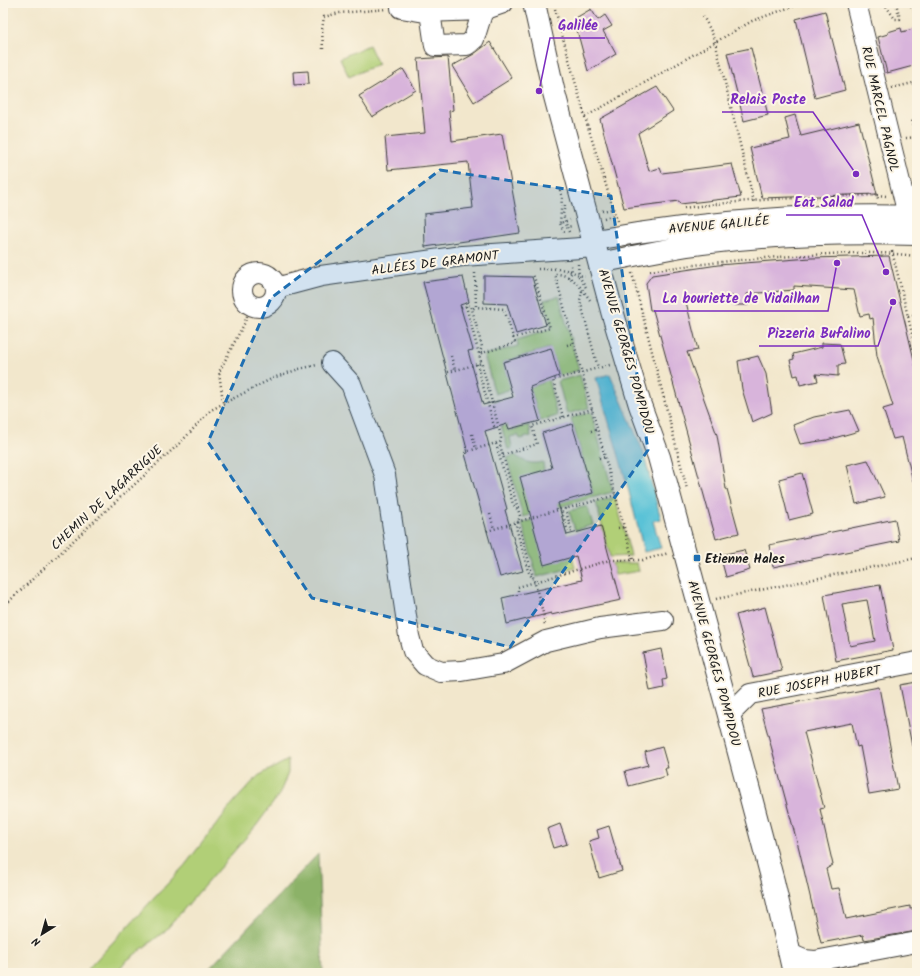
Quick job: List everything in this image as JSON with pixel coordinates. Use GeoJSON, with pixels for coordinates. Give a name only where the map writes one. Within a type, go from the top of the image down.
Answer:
{"type":"FeatureCollection","features":[{"type":"Feature","properties":{"kind":"main road","name":"AVENUE GEORGES POMPIDOU"},"geometry":{"type":"LineString","coordinates":[[534,3],[553,89],[640,405],[710,598],[729,714],[773,881],[792,964]]}},
{"type":"Feature","properties":{"kind":"street"},"geometry":{"type":"LineString","coordinates":[[401,8],[430,12],[483,10],[503,3]]}},
{"type":"Feature","properties":{"kind":"street","name":"RUE MARCEL PAGNOL"},"geometry":{"type":"LineString","coordinates":[[864,4],[877,90],[914,234]]}},
{"type":"Feature","properties":{"kind":"street"},"geometry":{"type":"LineString","coordinates":[[430,12],[435,46],[467,45],[474,39],[483,10]]}},
{"type":"Feature","properties":{"kind":"street","name":"AVENUE GALILÉE"},"geometry":{"type":"LineString","coordinates":[[599,256],[624,235],[696,225],[758,220],[830,216],[914,234]]}},
{"type":"Feature","properties":{"kind":"street","name":"AVENUE GALILÉE"},"geometry":{"type":"LineString","coordinates":[[599,256],[634,268],[701,244],[763,238],[867,233],[914,234]]}},
{"type":"Feature","properties":{"kind":"street","name":"ALLÉES DE GRAMONT"},"geometry":{"type":"LineString","coordinates":[[276,288],[322,276],[462,256],[599,256]]}},
{"type":"Feature","properties":{"kind":"street"},"geometry":{"type":"LineString","coordinates":[[256,273],[267,275],[274,283],[276,288],[274,298],[271,303],[262,308],[251,306],[243,299],[241,294],[241,288],[246,278],[256,273]]}},
{"type":"Feature","properties":{"kind":"street"},"geometry":{"type":"LineString","coordinates":[[332,363],[351,384],[385,475],[408,636],[413,651],[426,665],[441,672],[462,671],[503,664],[546,641],[600,628],[663,620]]}},
{"type":"Feature","properties":{"kind":"street","name":"RUE JOSEPH HUBERT"},"geometry":{"type":"LineString","coordinates":[[729,714],[750,694],[917,662]]}},
{"type":"Feature","properties":{"kind":"street"},"geometry":{"type":"LineString","coordinates":[[792,964],[804,960],[815,961],[917,942]]}},
{"type":"Feature","properties":{"kind":"path"},"geometry":{"type":"LineString","coordinates":[[553,3],[610,202],[624,235]]}},
{"type":"Feature","properties":{"kind":"path"},"geometry":{"type":"LineString","coordinates":[[585,117],[714,39],[752,21],[802,3]]}},
{"type":"Feature","properties":{"kind":"path"},"geometry":{"type":"LineString","coordinates":[[864,4],[880,3]]}},
{"type":"Feature","properties":{"kind":"path"},"geometry":{"type":"LineString","coordinates":[[884,3],[895,19],[900,19],[896,3]]}},
{"type":"Feature","properties":{"kind":"path"},"geometry":{"type":"LineString","coordinates":[[909,3],[917,14]]}},
{"type":"Feature","properties":{"kind":"path"},"geometry":{"type":"LineString","coordinates":[[323,49],[322,29],[324,17],[339,13],[401,8]]}},
{"type":"Feature","properties":{"kind":"path"},"geometry":{"type":"LineString","coordinates":[[703,16],[714,39],[754,201]]}},
{"type":"Feature","properties":{"kind":"path"},"geometry":{"type":"LineString","coordinates":[[877,90],[917,82]]}},
{"type":"Feature","properties":{"kind":"path"},"geometry":{"type":"LineString","coordinates":[[917,118],[912,120],[917,137]]}},
{"type":"Feature","properties":{"kind":"path"},"geometry":{"type":"LineString","coordinates":[[558,182],[562,198],[560,223]]}},
{"type":"Feature","properties":{"kind":"path"},"geometry":{"type":"LineString","coordinates":[[646,272],[704,263],[768,257],[892,253],[914,234]]}},
{"type":"Feature","properties":{"kind":"path"},"geometry":{"type":"LineString","coordinates":[[890,247],[917,354]]}},
{"type":"Feature","properties":{"kind":"path"},"geometry":{"type":"LineString","coordinates":[[536,269],[559,269],[572,272],[580,276],[599,256],[622,276],[634,268],[689,496]]}},
{"type":"Feature","properties":{"kind":"path"},"geometry":{"type":"LineString","coordinates":[[471,269],[477,269]]}},
{"type":"Feature","properties":{"kind":"path"},"geometry":{"type":"LineString","coordinates":[[476,273],[476,307]]}},
{"type":"Feature","properties":{"kind":"path"},"geometry":{"type":"LineString","coordinates":[[513,338],[550,328],[534,274]]}},
{"type":"Feature","properties":{"kind":"path"},"geometry":{"type":"LineString","coordinates":[[554,274],[593,409],[633,560]]}},
{"type":"Feature","properties":{"kind":"path"},"geometry":{"type":"LineString","coordinates":[[582,291],[580,300],[598,368]]}},
{"type":"Feature","properties":{"kind":"path"},"geometry":{"type":"LineString","coordinates":[[461,308],[470,305],[472,309],[482,347],[479,354]]}},
{"type":"Feature","properties":{"kind":"path"},"geometry":{"type":"LineString","coordinates":[[223,402],[219,372],[244,324],[251,306]]}},
{"type":"Feature","properties":{"kind":"path"},"geometry":{"type":"LineString","coordinates":[[466,306],[499,428],[503,455],[520,516],[518,522],[535,581],[545,627]]}},
{"type":"Feature","properties":{"kind":"path"},"geometry":{"type":"LineString","coordinates":[[472,309],[476,307],[504,309],[515,343],[479,354]]}},
{"type":"Feature","properties":{"kind":"path"},"geometry":{"type":"LineString","coordinates":[[908,316],[917,314]]}},
{"type":"Feature","properties":{"kind":"path"},"geometry":{"type":"LineString","coordinates":[[567,345],[574,343]]}},
{"type":"Feature","properties":{"kind":"path"},"geometry":{"type":"LineString","coordinates":[[451,356],[455,370]]}},
{"type":"Feature","properties":{"kind":"path","name":"CHEMIN DE LAGARRIGUE"},"geometry":{"type":"LineString","coordinates":[[3,607],[181,442],[211,410],[223,402],[274,378],[298,369],[332,363]]}},
{"type":"Feature","properties":{"kind":"path"},"geometry":{"type":"LineString","coordinates":[[448,372],[482,363]]}},
{"type":"Feature","properties":{"kind":"path"},"geometry":{"type":"LineString","coordinates":[[477,364],[494,426],[499,428]]}},
{"type":"Feature","properties":{"kind":"path"},"geometry":{"type":"LineString","coordinates":[[563,417],[553,380],[614,364]]}},
{"type":"Feature","properties":{"kind":"path"},"geometry":{"type":"LineString","coordinates":[[503,455],[537,444],[532,426],[593,409]]}},
{"type":"Feature","properties":{"kind":"path"},"geometry":{"type":"LineString","coordinates":[[591,431],[598,429]]}},
{"type":"Feature","properties":{"kind":"path"},"geometry":{"type":"LineString","coordinates":[[472,434],[476,449]]}},
{"type":"Feature","properties":{"kind":"path"},"geometry":{"type":"LineString","coordinates":[[465,452],[500,442]]}},
{"type":"Feature","properties":{"kind":"path"},"geometry":{"type":"LineString","coordinates":[[496,444],[513,504],[518,509]]}},
{"type":"Feature","properties":{"kind":"path"},"geometry":{"type":"LineString","coordinates":[[599,458],[606,457]]}},
{"type":"Feature","properties":{"kind":"path"},"geometry":{"type":"LineString","coordinates":[[487,531],[561,509],[568,532],[572,531],[565,509],[616,494]]}},
{"type":"Feature","properties":{"kind":"path"},"geometry":{"type":"LineString","coordinates":[[490,514],[494,529]]}},
{"type":"Feature","properties":{"kind":"path"},"geometry":{"type":"LineString","coordinates":[[618,528],[625,527]]}},
{"type":"Feature","properties":{"kind":"path"},"geometry":{"type":"LineString","coordinates":[[518,595],[518,587],[535,581],[610,560],[643,560],[673,551]]}},
{"type":"Feature","properties":{"kind":"path"},"geometry":{"type":"LineString","coordinates":[[710,598],[917,558]]}},
{"type":"Feature","properties":{"kind":"highlighted area"},"geometry":{"type":"Polygon","coordinates":[[[440,170],[611,196],[648,450],[510,647],[312,598],[208,442],[271,298],[440,170]]]}},
{"type":"Feature","properties":{"kind":"green space"},"geometry":{"type":"Polygon","coordinates":[[[369,45],[378,64],[349,77],[340,58],[369,45]]]}},
{"type":"Feature","properties":{"kind":"green space"},"geometry":{"type":"Polygon","coordinates":[[[559,296],[579,370],[559,376],[550,348],[503,362],[511,389],[495,394],[484,355],[518,346],[517,340],[552,329],[544,300],[559,296]]]}},
{"type":"Feature","properties":{"kind":"green space"},"geometry":{"type":"Polygon","coordinates":[[[580,375],[589,408],[567,414],[558,381],[580,375]]]}},
{"type":"Feature","properties":{"kind":"green space"},"geometry":{"type":"Polygon","coordinates":[[[548,379],[557,416],[540,421],[530,387],[543,383],[543,380],[548,379]]]}},
{"type":"Feature","properties":{"kind":"green space"},"geometry":{"type":"Polygon","coordinates":[[[498,399],[508,431],[529,425],[531,436],[520,439],[518,435],[510,437],[512,448],[508,449],[494,401],[498,399]]]}},
{"type":"Feature","properties":{"kind":"green space"},"geometry":{"type":"Polygon","coordinates":[[[591,412],[613,492],[523,517],[507,458],[515,455],[528,462],[543,462],[544,471],[530,511],[593,493],[571,418],[591,412]]]}},
{"type":"Feature","properties":{"kind":"green space"},"geometry":{"type":"Polygon","coordinates":[[[615,497],[631,556],[610,557],[596,502],[615,497]]]}},
{"type":"Feature","properties":{"kind":"green space"},"geometry":{"type":"Polygon","coordinates":[[[587,506],[593,525],[575,530],[569,511],[587,506]]]}},
{"type":"Feature","properties":{"kind":"green space"},"geometry":{"type":"Polygon","coordinates":[[[560,512],[575,567],[537,577],[522,523],[560,512]]]}},
{"type":"Feature","properties":{"kind":"green space"},"geometry":{"type":"Polygon","coordinates":[[[612,563],[637,563],[639,571],[615,575],[612,563]]]}},
{"type":"Feature","properties":{"kind":"green space"},"geometry":{"type":"Polygon","coordinates":[[[288,760],[288,773],[279,795],[256,826],[165,931],[125,962],[116,973],[84,973],[185,865],[233,803],[258,776],[288,760]]]}},
{"type":"Feature","properties":{"kind":"green space"},"geometry":{"type":"Polygon","coordinates":[[[318,854],[323,973],[205,973],[318,854]]]}},
{"type":"Feature","properties":{"kind":"water"},"geometry":{"type":"Polygon","coordinates":[[[610,374],[643,451],[661,519],[653,521],[661,548],[644,552],[627,484],[596,378],[610,374]]]}},
{"type":"Feature","properties":{"kind":"building"},"geometry":{"type":"Polygon","coordinates":[[[591,9],[598,20],[605,15],[612,26],[603,31],[616,54],[588,71],[574,19],[591,9]]]}},
{"type":"Feature","properties":{"kind":"building"},"geometry":{"type":"Polygon","coordinates":[[[825,11],[845,90],[815,98],[796,19],[825,11]]]}},
{"type":"Feature","properties":{"kind":"building"},"geometry":{"type":"Polygon","coordinates":[[[901,28],[902,32],[917,28],[917,65],[887,73],[878,37],[901,28]]]}},
{"type":"Feature","properties":{"kind":"building"},"geometry":{"type":"Polygon","coordinates":[[[490,42],[512,78],[474,102],[452,66],[474,54],[490,42]]]}},
{"type":"Feature","properties":{"kind":"building"},"geometry":{"type":"Polygon","coordinates":[[[751,48],[768,115],[744,121],[727,53],[751,48]]]}},
{"type":"Feature","properties":{"kind":"building"},"geometry":{"type":"Polygon","coordinates":[[[448,57],[453,110],[449,111],[452,141],[502,134],[520,233],[425,247],[424,214],[473,208],[468,162],[388,170],[385,137],[425,133],[418,59],[448,57]]]}},
{"type":"Feature","properties":{"kind":"building"},"geometry":{"type":"Polygon","coordinates":[[[403,69],[416,90],[372,117],[359,96],[403,69]]]}},
{"type":"Feature","properties":{"kind":"building"},"geometry":{"type":"Polygon","coordinates":[[[308,71],[309,84],[294,85],[293,72],[308,71]]]}},
{"type":"Feature","properties":{"kind":"building"},"geometry":{"type":"Polygon","coordinates":[[[657,87],[673,111],[638,133],[649,171],[660,168],[662,173],[732,164],[741,197],[680,204],[679,201],[624,208],[600,119],[657,87]]]}},
{"type":"Feature","properties":{"kind":"building"},"geometry":{"type":"Polygon","coordinates":[[[795,115],[801,136],[859,122],[877,194],[762,198],[750,148],[790,139],[785,118],[795,115]]]}},
{"type":"Feature","properties":{"kind":"building"},"geometry":{"type":"Polygon","coordinates":[[[889,256],[917,372],[917,480],[913,481],[902,437],[893,439],[883,409],[893,406],[877,356],[873,318],[870,319],[869,314],[860,316],[854,290],[794,286],[794,290],[747,294],[748,305],[734,305],[733,296],[686,302],[698,350],[687,352],[717,435],[726,489],[739,533],[716,539],[653,310],[650,310],[646,283],[652,275],[718,265],[811,258],[889,256]]]}},
{"type":"Feature","properties":{"kind":"building"},"geometry":{"type":"Polygon","coordinates":[[[484,276],[532,277],[546,325],[516,334],[507,304],[484,303],[484,276]]]}},
{"type":"Feature","properties":{"kind":"building"},"geometry":{"type":"Polygon","coordinates":[[[463,277],[469,302],[460,305],[473,350],[468,351],[483,405],[513,397],[503,362],[551,348],[559,376],[530,387],[540,421],[509,429],[507,424],[485,431],[507,509],[505,510],[523,571],[500,577],[465,454],[468,453],[423,282],[463,277]]]}},
{"type":"Feature","properties":{"kind":"building"},"geometry":{"type":"Polygon","coordinates":[[[822,343],[840,344],[845,364],[838,365],[838,376],[816,374],[818,381],[800,385],[798,375],[794,376],[790,360],[794,359],[793,354],[822,347],[822,343]]]}},
{"type":"Feature","properties":{"kind":"building"},"geometry":{"type":"Polygon","coordinates":[[[758,356],[766,374],[772,413],[752,422],[742,389],[738,361],[758,356]]]}},
{"type":"Feature","properties":{"kind":"building"},"geometry":{"type":"Polygon","coordinates":[[[850,410],[859,431],[827,440],[800,444],[793,425],[814,417],[850,410]]]}},
{"type":"Feature","properties":{"kind":"building"},"geometry":{"type":"Polygon","coordinates":[[[572,424],[593,493],[558,503],[567,535],[601,526],[621,600],[551,615],[551,613],[507,624],[502,598],[582,580],[576,556],[544,565],[520,477],[552,468],[542,433],[572,424]]]}},
{"type":"Feature","properties":{"kind":"building"},"geometry":{"type":"Polygon","coordinates":[[[868,460],[885,497],[856,504],[847,465],[868,460]]]}},
{"type":"Feature","properties":{"kind":"building"},"geometry":{"type":"Polygon","coordinates":[[[802,473],[813,514],[789,520],[779,479],[802,473]]]}},
{"type":"Feature","properties":{"kind":"building"},"geometry":{"type":"Polygon","coordinates":[[[895,519],[899,541],[773,567],[769,545],[895,519]]]}},
{"type":"Feature","properties":{"kind":"building"},"geometry":{"type":"Polygon","coordinates":[[[744,550],[750,570],[726,577],[720,555],[744,550]]]}},
{"type":"Feature","properties":{"kind":"building"},"geometry":{"type":"Polygon","coordinates":[[[880,585],[893,650],[836,661],[824,595],[880,585]],[[867,600],[842,604],[850,646],[875,641],[867,600]]]}},
{"type":"Feature","properties":{"kind":"building"},"geometry":{"type":"Polygon","coordinates":[[[765,607],[782,671],[753,677],[736,615],[765,607]]]}},
{"type":"Feature","properties":{"kind":"building"},"geometry":{"type":"Polygon","coordinates":[[[661,649],[667,679],[663,680],[664,688],[650,691],[643,653],[661,649]]]}},
{"type":"Feature","properties":{"kind":"building"},"geometry":{"type":"Polygon","coordinates":[[[917,682],[917,745],[912,746],[900,685],[917,682]]]}},
{"type":"Feature","properties":{"kind":"building"},"geometry":{"type":"Polygon","coordinates":[[[879,687],[898,789],[869,794],[860,746],[857,747],[852,723],[804,732],[824,808],[820,809],[833,865],[826,869],[831,889],[839,888],[846,919],[910,906],[910,909],[917,908],[917,931],[864,940],[863,935],[821,943],[799,849],[761,709],[879,687]]]}},
{"type":"Feature","properties":{"kind":"building"},"geometry":{"type":"Polygon","coordinates":[[[662,747],[668,768],[665,768],[667,776],[629,786],[625,771],[648,765],[645,752],[662,747]]]}},
{"type":"Feature","properties":{"kind":"building"},"geometry":{"type":"Polygon","coordinates":[[[560,824],[567,844],[553,848],[547,829],[560,824]]]}},
{"type":"Feature","properties":{"kind":"building"},"geometry":{"type":"Polygon","coordinates":[[[609,826],[622,871],[599,878],[589,841],[599,838],[597,830],[609,826]]]}},
{"type":"Feature","properties":{"kind":"place","name":"Galilée"},"geometry":{"type":"Point","coordinates":[539,91]}},
{"type":"Feature","properties":{"kind":"place","name":"Relais Poste"},"geometry":{"type":"Point","coordinates":[856,174]}},
{"type":"Feature","properties":{"kind":"place","name":"La bouriette de Vidailhan"},"geometry":{"type":"Point","coordinates":[837,263]}},
{"type":"Feature","properties":{"kind":"place","name":"Eat Salad"},"geometry":{"type":"Point","coordinates":[886,272]}},
{"type":"Feature","properties":{"kind":"place","name":"Pizzeria Bufalino"},"geometry":{"type":"Point","coordinates":[893,302]}},
{"type":"Feature","properties":{"kind":"place","name":"Etienne Hales"},"geometry":{"type":"Point","coordinates":[697,558]}}]}
